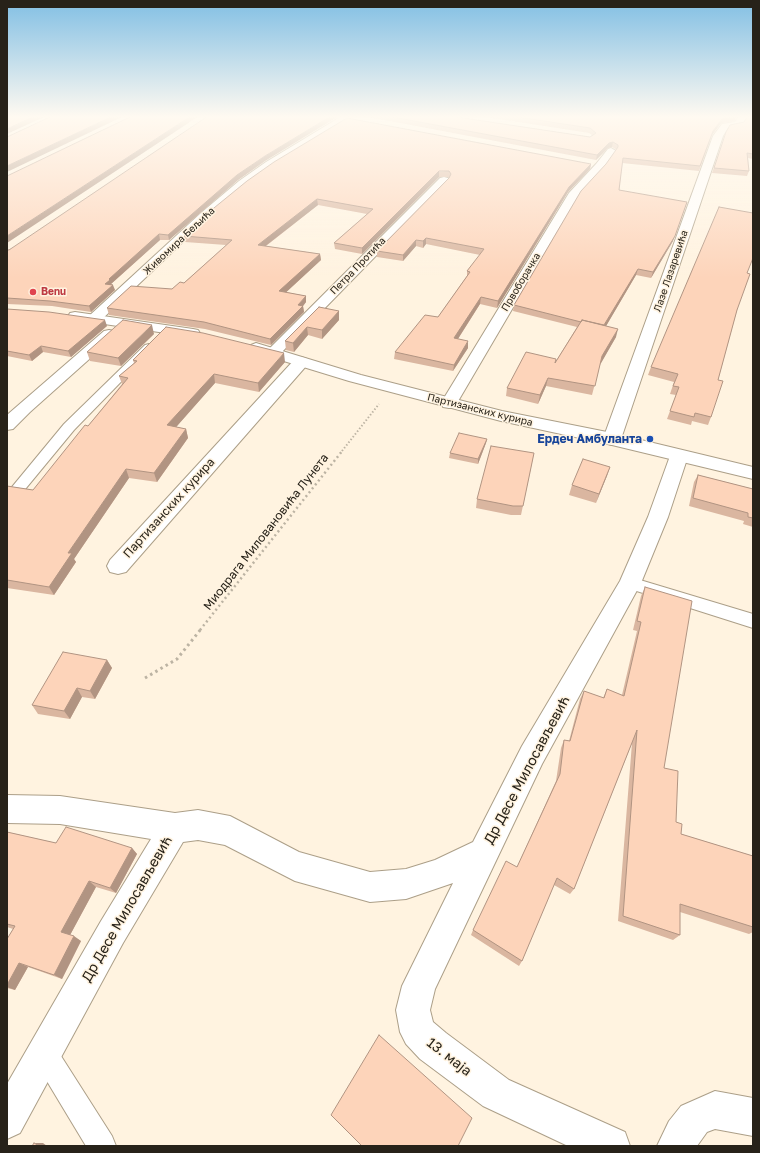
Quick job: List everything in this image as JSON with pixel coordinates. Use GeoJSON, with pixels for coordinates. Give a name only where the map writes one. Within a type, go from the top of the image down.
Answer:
{"type":"FeatureCollection","features":[{"type":"Feature","properties":{"kind":"street","name":"Живомира Бељића"},"geometry":{"type":"LineString","coordinates":[[94,319],[205,215],[243,183],[262,170]]}},
{"type":"Feature","properties":{"kind":"street","name":"Првоборачка"},"geometry":{"type":"LineString","coordinates":[[449,403],[574,194],[596,170]]}},
{"type":"Feature","properties":{"kind":"street","name":"Лазе Лазаревића"},"geometry":{"type":"LineString","coordinates":[[612,439],[706,170]]}},
{"type":"Feature","properties":{"kind":"street","name":"Петра Протића"},"geometry":{"type":"LineString","coordinates":[[274,352],[444,180]]}},
{"type":"Feature","properties":{"kind":"street"},"geometry":{"type":"LineString","coordinates":[[59,313],[205,335]]}},
{"type":"Feature","properties":{"kind":"street"},"geometry":{"type":"LineString","coordinates":[[7,425],[122,323]]}},
{"type":"Feature","properties":{"kind":"street","name":"Партизанских курира"},"geometry":{"type":"LineString","coordinates":[[243,344],[274,352],[301,362],[449,403],[501,416],[612,439],[753,473]]}},
{"type":"Feature","properties":{"kind":"street","name":"Партизанских курира"},"geometry":{"type":"LineString","coordinates":[[118,566],[301,362]]}},
{"type":"Feature","properties":{"kind":"street","name":"Др Десе Милосављевић"},"geometry":{"type":"LineString","coordinates":[[7,1120],[112,932],[175,828],[198,825],[230,831],[295,866],[337,876],[370,887],[406,884],[438,874],[484,853],[532,755],[630,583],[658,518],[679,456]]}},
{"type":"Feature","properties":{"kind":"street"},"geometry":{"type":"LineString","coordinates":[[7,809],[60,810],[175,828]]}},
{"type":"Feature","properties":{"kind":"street","name":"13. маја"},"geometry":{"type":"LineString","coordinates":[[484,853],[419,986],[413,1010],[418,1032],[433,1046],[496,1093],[611,1146]]}},
{"type":"Feature","properties":{"kind":"street"},"geometry":{"type":"LineString","coordinates":[[676,1146],[682,1134],[694,1119],[715,1110],[753,1117]]}},
{"type":"Feature","properties":{"kind":"lane"},"geometry":{"type":"LineString","coordinates":[[17,490],[69,427],[166,330]]}},
{"type":"Feature","properties":{"kind":"lane"},"geometry":{"type":"LineString","coordinates":[[630,583],[753,620]]}},
{"type":"Feature","properties":{"kind":"lane"},"geometry":{"type":"LineString","coordinates":[[45,1054],[102,1146]]}},
{"type":"Feature","properties":{"kind":"path","name":"Миодрага Миловановића Лунета"},"geometry":{"type":"LineString","coordinates":[[145,678],[177,660],[392,388]]}},
{"type":"Feature","properties":{"kind":"building"},"geometry":{"type":"Polygon","coordinates":[[[20,170],[108,170],[7,236],[7,176],[20,170]]]}},
{"type":"Feature","properties":{"kind":"building"},"geometry":{"type":"Polygon","coordinates":[[[128,170],[245,170],[168,235],[159,234],[109,279],[110,280],[105,284],[113,285],[89,306],[7,298],[7,250],[128,170]]]}},
{"type":"Feature","properties":{"kind":"building"},"geometry":{"type":"Polygon","coordinates":[[[263,170],[585,170],[569,187],[498,301],[481,297],[454,338],[468,341],[454,365],[395,352],[425,315],[438,317],[470,272],[467,271],[484,249],[426,238],[423,241],[416,240],[403,255],[377,251],[449,178],[451,174],[449,171],[439,171],[362,248],[334,243],[373,209],[317,199],[258,245],[320,254],[279,291],[306,296],[298,305],[303,306],[270,339],[204,322],[107,308],[131,286],[172,289],[180,282],[184,283],[232,240],[184,236],[209,212],[263,170]]]}},
{"type":"Feature","properties":{"kind":"building"},"geometry":{"type":"Polygon","coordinates":[[[601,170],[622,170],[619,190],[687,202],[675,236],[653,272],[638,269],[604,325],[582,320],[581,322],[514,305],[581,191],[601,170]]]}},
{"type":"Feature","properties":{"kind":"building"},"geometry":{"type":"Polygon","coordinates":[[[719,207],[753,213],[753,258],[747,273],[750,274],[737,310],[718,380],[723,381],[711,417],[695,413],[694,417],[670,411],[679,387],[673,386],[678,374],[651,367],[719,207]]]}},
{"type":"Feature","properties":{"kind":"building"},"geometry":{"type":"Polygon","coordinates":[[[319,307],[339,311],[322,330],[307,327],[293,343],[285,341],[319,307]]]}},
{"type":"Feature","properties":{"kind":"building"},"geometry":{"type":"Polygon","coordinates":[[[7,309],[49,312],[105,320],[68,351],[41,346],[29,355],[7,351],[7,309]]]}},
{"type":"Feature","properties":{"kind":"building"},"geometry":{"type":"Polygon","coordinates":[[[123,320],[152,325],[118,358],[87,352],[123,320]]]}},
{"type":"Feature","properties":{"kind":"building"},"geometry":{"type":"Polygon","coordinates":[[[582,320],[618,329],[602,356],[595,386],[548,378],[540,395],[507,388],[526,352],[556,359],[555,363],[582,320]]]}},
{"type":"Feature","properties":{"kind":"building"},"geometry":{"type":"Polygon","coordinates":[[[166,327],[203,333],[284,353],[258,383],[214,374],[167,425],[186,429],[154,473],[126,469],[68,553],[72,553],[49,587],[7,580],[7,486],[33,490],[85,425],[88,426],[128,378],[119,376],[137,361],[133,360],[166,327]]]}},
{"type":"Feature","properties":{"kind":"building"},"geometry":{"type":"Polygon","coordinates":[[[459,433],[487,439],[478,459],[450,453],[459,433]]]}},
{"type":"Feature","properties":{"kind":"building"},"geometry":{"type":"Polygon","coordinates":[[[491,446],[534,453],[523,506],[513,506],[477,499],[491,446]]]}},
{"type":"Feature","properties":{"kind":"building"},"geometry":{"type":"Polygon","coordinates":[[[583,459],[610,467],[599,494],[572,485],[583,459]]]}},
{"type":"Feature","properties":{"kind":"building"},"geometry":{"type":"Polygon","coordinates":[[[698,475],[753,489],[753,518],[748,517],[748,513],[693,498],[698,475]]]}},
{"type":"Feature","properties":{"kind":"building"},"geometry":{"type":"Polygon","coordinates":[[[645,587],[692,601],[664,768],[678,771],[676,822],[682,824],[681,834],[753,856],[753,927],[680,904],[680,935],[623,916],[637,730],[574,889],[557,878],[522,961],[473,930],[506,861],[517,867],[560,774],[564,740],[570,741],[584,691],[604,698],[607,689],[624,696],[641,622],[637,621],[645,587]]]}},
{"type":"Feature","properties":{"kind":"building"},"geometry":{"type":"Polygon","coordinates":[[[63,652],[107,660],[90,691],[77,688],[64,711],[32,705],[63,652]]]}},
{"type":"Feature","properties":{"kind":"building"},"geometry":{"type":"Polygon","coordinates":[[[66,827],[132,848],[110,888],[89,881],[61,932],[74,936],[54,975],[19,963],[7,985],[7,939],[15,926],[7,924],[7,832],[56,843],[66,827]]]}},
{"type":"Feature","properties":{"kind":"building"},"geometry":{"type":"Polygon","coordinates":[[[379,1035],[472,1118],[458,1146],[362,1146],[331,1115],[379,1035]]]}},
{"type":"Feature","properties":{"kind":"building"},"geometry":{"type":"Polygon","coordinates":[[[34,1143],[39,1146],[32,1146],[34,1143]]]}},
{"type":"Feature","properties":{"kind":"place","name":"Benu"},"geometry":{"type":"Point","coordinates":[33,292]}},
{"type":"Feature","properties":{"kind":"place","name":"Ердеч Амбуланта"},"geometry":{"type":"Point","coordinates":[650,439]}}]}
